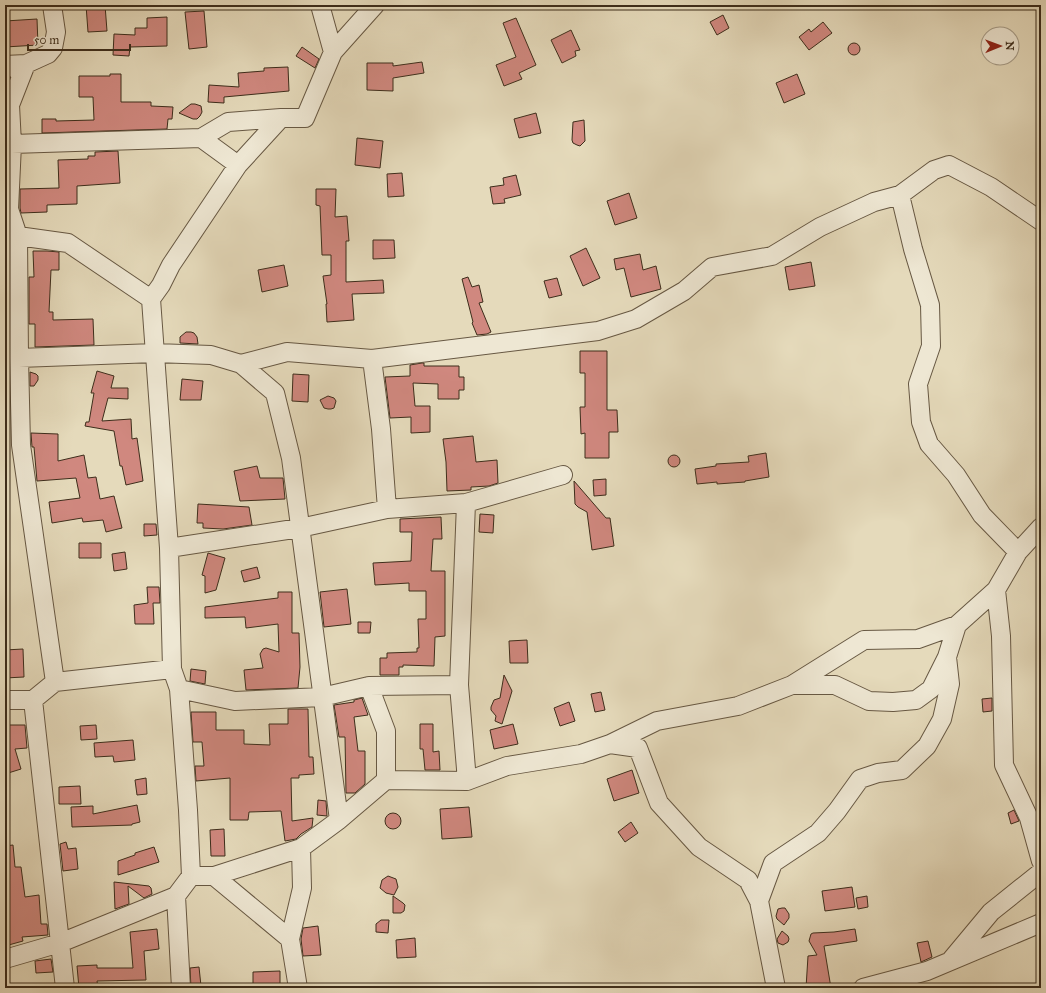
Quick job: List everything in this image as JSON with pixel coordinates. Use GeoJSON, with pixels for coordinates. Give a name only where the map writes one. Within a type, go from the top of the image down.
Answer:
{"type":"FeatureCollection","features":[{"type":"Feature","properties":{"kind":"street"},"geometry":{"type":"LineString","coordinates":[[5,65],[26,64],[48,54],[53,48],[56,32],[52,5]]}},
{"type":"Feature","properties":{"kind":"street"},"geometry":{"type":"LineString","coordinates":[[320,5],[333,52]]}},
{"type":"Feature","properties":{"kind":"street"},"geometry":{"type":"LineString","coordinates":[[12,144],[201,138],[228,122],[281,118],[305,118],[333,52],[374,5]]}},
{"type":"Feature","properties":{"kind":"street"},"geometry":{"type":"LineString","coordinates":[[5,87],[26,64]]}},
{"type":"Feature","properties":{"kind":"street"},"geometry":{"type":"LineString","coordinates":[[26,64],[10,105],[12,144],[7,209],[18,236],[19,358],[13,446],[55,682]]}},
{"type":"Feature","properties":{"kind":"street"},"geometry":{"type":"LineString","coordinates":[[5,959],[60,943],[176,896],[191,876],[188,810],[179,689],[172,670],[169,548],[151,299],[161,285],[171,265],[238,165],[281,118]]}},
{"type":"Feature","properties":{"kind":"street"},"geometry":{"type":"LineString","coordinates":[[201,138],[238,165]]}},
{"type":"Feature","properties":{"kind":"street"},"geometry":{"type":"LineString","coordinates":[[240,364],[288,352],[372,359],[598,331],[636,319],[684,291],[712,267],[772,256],[825,225],[874,202],[900,195],[934,170],[950,165],[991,187],[1041,221]]}},
{"type":"Feature","properties":{"kind":"street"},"geometry":{"type":"LineString","coordinates":[[900,195],[913,249],[930,305],[930,346],[918,384],[921,422],[929,444],[956,475],[982,515],[1018,552]]}},
{"type":"Feature","properties":{"kind":"street"},"geometry":{"type":"LineString","coordinates":[[18,236],[68,243],[151,299]]}},
{"type":"Feature","properties":{"kind":"street"},"geometry":{"type":"LineString","coordinates":[[19,358],[156,353],[211,355],[240,364],[275,393],[291,458],[339,820]]}},
{"type":"Feature","properties":{"kind":"street"},"geometry":{"type":"LineString","coordinates":[[372,359],[381,429],[387,508]]}},
{"type":"Feature","properties":{"kind":"street"},"geometry":{"type":"LineString","coordinates":[[169,548],[300,528],[387,508],[466,503],[563,475]]}},
{"type":"Feature","properties":{"kind":"street"},"geometry":{"type":"LineString","coordinates":[[466,503],[458,685],[467,781]]}},
{"type":"Feature","properties":{"kind":"street"},"geometry":{"type":"LineString","coordinates":[[191,876],[214,876],[301,848],[339,820],[386,780],[467,781],[507,766],[581,754],[610,744],[657,721],[738,706],[792,685],[864,640],[918,639],[957,625],[996,590],[1018,552],[1041,527]]}},
{"type":"Feature","properties":{"kind":"street"},"geometry":{"type":"LineString","coordinates":[[996,590],[1001,636],[1004,765],[1029,818],[1041,861]]}},
{"type":"Feature","properties":{"kind":"street"},"geometry":{"type":"LineString","coordinates":[[792,685],[835,685],[869,701],[893,702],[916,700],[931,689],[947,657],[957,625]]}},
{"type":"Feature","properties":{"kind":"street"},"geometry":{"type":"LineString","coordinates":[[759,902],[773,863],[818,833],[838,811],[860,779],[878,772],[902,770],[927,746],[942,719],[950,684],[947,657]]}},
{"type":"Feature","properties":{"kind":"street"},"geometry":{"type":"LineString","coordinates":[[5,700],[33,700],[55,682],[172,670]]}},
{"type":"Feature","properties":{"kind":"street"},"geometry":{"type":"LineString","coordinates":[[179,689],[235,701],[322,697],[369,686],[458,685]]}},
{"type":"Feature","properties":{"kind":"street"},"geometry":{"type":"LineString","coordinates":[[369,686],[386,731],[386,780]]}},
{"type":"Feature","properties":{"kind":"street"},"geometry":{"type":"LineString","coordinates":[[33,700],[65,988]]}},
{"type":"Feature","properties":{"kind":"street"},"geometry":{"type":"LineString","coordinates":[[610,744],[638,748],[659,803],[699,846],[748,880],[759,902],[776,988]]}},
{"type":"Feature","properties":{"kind":"street"},"geometry":{"type":"LineString","coordinates":[[298,988],[290,939],[302,888],[301,848]]}},
{"type":"Feature","properties":{"kind":"street"},"geometry":{"type":"LineString","coordinates":[[949,962],[991,912],[1041,872]]}},
{"type":"Feature","properties":{"kind":"street"},"geometry":{"type":"LineString","coordinates":[[214,876],[290,939]]}},
{"type":"Feature","properties":{"kind":"street"},"geometry":{"type":"LineString","coordinates":[[176,896],[181,988]]}},
{"type":"Feature","properties":{"kind":"street"},"geometry":{"type":"LineString","coordinates":[[863,988],[926,971],[1041,923]]}},
{"type":"Feature","properties":{"kind":"building"},"geometry":{"type":"Polygon","coordinates":[[[86,5],[105,5],[107,31],[88,32],[86,5]]]}},
{"type":"Feature","properties":{"kind":"building"},"geometry":{"type":"Polygon","coordinates":[[[204,11],[207,47],[189,49],[185,12],[204,11]]]}},
{"type":"Feature","properties":{"kind":"building"},"geometry":{"type":"Polygon","coordinates":[[[723,15],[729,28],[717,35],[710,22],[723,15]]]}},
{"type":"Feature","properties":{"kind":"building"},"geometry":{"type":"Polygon","coordinates":[[[167,17],[167,46],[130,47],[129,56],[113,55],[114,34],[135,35],[135,28],[147,28],[147,18],[167,17]]]}},
{"type":"Feature","properties":{"kind":"building"},"geometry":{"type":"Polygon","coordinates":[[[516,18],[536,65],[519,73],[522,79],[504,86],[496,65],[516,57],[503,23],[516,18]]]}},
{"type":"Feature","properties":{"kind":"building"},"geometry":{"type":"Polygon","coordinates":[[[37,19],[38,45],[5,47],[5,21],[37,19]]]}},
{"type":"Feature","properties":{"kind":"building"},"geometry":{"type":"Polygon","coordinates":[[[823,22],[832,33],[809,50],[799,37],[809,29],[811,32],[823,22]]]}},
{"type":"Feature","properties":{"kind":"building"},"geometry":{"type":"Polygon","coordinates":[[[571,30],[580,50],[575,51],[576,56],[562,63],[551,40],[571,30]]]}},
{"type":"Feature","properties":{"kind":"building"},"geometry":{"type":"Polygon","coordinates":[[[856,43],[859,44],[859,54],[852,55],[849,54],[848,47],[849,44],[856,43]]]}},
{"type":"Feature","properties":{"kind":"building"},"geometry":{"type":"Polygon","coordinates":[[[302,47],[319,59],[315,68],[296,56],[302,47]]]}},
{"type":"Feature","properties":{"kind":"building"},"geometry":{"type":"Polygon","coordinates":[[[422,62],[424,73],[393,78],[393,91],[367,90],[367,63],[393,63],[393,66],[422,62]]]}},
{"type":"Feature","properties":{"kind":"building"},"geometry":{"type":"Polygon","coordinates":[[[288,67],[289,91],[224,97],[224,103],[208,102],[209,85],[239,87],[238,73],[264,71],[264,68],[288,67]]]}},
{"type":"Feature","properties":{"kind":"building"},"geometry":{"type":"Polygon","coordinates":[[[110,74],[121,74],[121,102],[151,102],[151,106],[173,107],[172,119],[168,119],[167,129],[42,133],[42,119],[56,119],[56,121],[94,120],[93,97],[79,97],[79,76],[110,76],[110,74]]]}},
{"type":"Feature","properties":{"kind":"building"},"geometry":{"type":"Polygon","coordinates":[[[797,74],[805,94],[784,103],[776,83],[797,74]]]}},
{"type":"Feature","properties":{"kind":"building"},"geometry":{"type":"Polygon","coordinates":[[[191,104],[201,106],[202,112],[197,119],[193,119],[179,113],[191,104]]]}},
{"type":"Feature","properties":{"kind":"building"},"geometry":{"type":"Polygon","coordinates":[[[536,113],[541,133],[519,138],[514,119],[536,113]]]}},
{"type":"Feature","properties":{"kind":"building"},"geometry":{"type":"Polygon","coordinates":[[[584,120],[585,141],[580,146],[573,143],[572,140],[573,122],[584,120]]]}},
{"type":"Feature","properties":{"kind":"building"},"geometry":{"type":"Polygon","coordinates":[[[357,138],[383,141],[380,168],[355,165],[357,138]]]}},
{"type":"Feature","properties":{"kind":"building"},"geometry":{"type":"Polygon","coordinates":[[[118,151],[120,183],[77,186],[77,204],[47,205],[47,212],[21,213],[20,189],[59,188],[58,160],[88,159],[88,156],[95,156],[95,152],[118,151]]]}},
{"type":"Feature","properties":{"kind":"building"},"geometry":{"type":"Polygon","coordinates":[[[402,173],[404,196],[388,197],[387,174],[402,173]]]}},
{"type":"Feature","properties":{"kind":"building"},"geometry":{"type":"Polygon","coordinates":[[[516,175],[521,195],[504,199],[505,203],[493,204],[490,187],[504,185],[503,178],[516,175]]]}},
{"type":"Feature","properties":{"kind":"building"},"geometry":{"type":"Polygon","coordinates":[[[316,189],[336,189],[335,217],[347,216],[349,241],[346,241],[346,282],[383,280],[384,293],[352,294],[354,320],[327,322],[327,304],[323,276],[331,275],[331,255],[322,255],[320,206],[316,205],[316,189]]]}},
{"type":"Feature","properties":{"kind":"building"},"geometry":{"type":"Polygon","coordinates":[[[629,193],[637,218],[615,225],[607,201],[629,193]]]}},
{"type":"Feature","properties":{"kind":"building"},"geometry":{"type":"Polygon","coordinates":[[[373,240],[394,240],[395,258],[373,259],[373,240]]]}},
{"type":"Feature","properties":{"kind":"building"},"geometry":{"type":"Polygon","coordinates":[[[586,248],[600,278],[583,286],[570,256],[586,248]]]}},
{"type":"Feature","properties":{"kind":"building"},"geometry":{"type":"Polygon","coordinates":[[[33,251],[59,252],[59,270],[51,270],[49,312],[53,312],[53,320],[93,319],[94,345],[35,347],[35,324],[29,324],[29,277],[34,277],[33,251]]]}},
{"type":"Feature","properties":{"kind":"building"},"geometry":{"type":"Polygon","coordinates":[[[640,254],[643,270],[656,266],[661,289],[631,297],[624,268],[616,270],[614,259],[640,254]]]}},
{"type":"Feature","properties":{"kind":"building"},"geometry":{"type":"Polygon","coordinates":[[[811,262],[815,286],[789,290],[785,267],[811,262]]]}},
{"type":"Feature","properties":{"kind":"building"},"geometry":{"type":"Polygon","coordinates":[[[284,265],[288,286],[262,292],[258,270],[284,265]]]}},
{"type":"Feature","properties":{"kind":"building"},"geometry":{"type":"Polygon","coordinates":[[[468,277],[472,287],[479,285],[483,302],[479,303],[491,332],[487,334],[477,335],[472,323],[462,279],[468,277]]]}},
{"type":"Feature","properties":{"kind":"building"},"geometry":{"type":"Polygon","coordinates":[[[557,278],[562,295],[549,298],[544,281],[557,278]]]}},
{"type":"Feature","properties":{"kind":"building"},"geometry":{"type":"Polygon","coordinates":[[[186,332],[194,333],[197,337],[198,344],[180,343],[180,337],[186,332]]]}},
{"type":"Feature","properties":{"kind":"building"},"geometry":{"type":"Polygon","coordinates":[[[580,351],[607,351],[607,410],[617,410],[618,432],[609,432],[609,458],[585,458],[585,433],[581,434],[580,407],[585,407],[585,373],[580,373],[580,351]]]}},
{"type":"Feature","properties":{"kind":"building"},"geometry":{"type":"Polygon","coordinates":[[[424,363],[424,366],[459,366],[459,377],[464,377],[464,390],[459,390],[459,399],[438,399],[438,384],[413,383],[415,406],[430,406],[430,432],[411,433],[411,417],[390,418],[385,377],[410,376],[410,365],[424,363]]]}},
{"type":"Feature","properties":{"kind":"building"},"geometry":{"type":"Polygon","coordinates":[[[97,371],[114,376],[111,388],[128,388],[128,399],[108,398],[102,421],[131,419],[132,439],[137,438],[143,481],[126,485],[122,466],[120,466],[114,431],[85,426],[86,422],[89,422],[94,393],[91,393],[97,371]]]}},
{"type":"Feature","properties":{"kind":"building"},"geometry":{"type":"Polygon","coordinates":[[[30,372],[38,376],[38,380],[34,386],[30,386],[30,372]]]}},
{"type":"Feature","properties":{"kind":"building"},"geometry":{"type":"Polygon","coordinates":[[[293,374],[309,375],[308,402],[292,401],[293,374]]]}},
{"type":"Feature","properties":{"kind":"building"},"geometry":{"type":"Polygon","coordinates":[[[182,379],[203,381],[201,400],[180,400],[182,379]]]}},
{"type":"Feature","properties":{"kind":"building"},"geometry":{"type":"Polygon","coordinates":[[[328,396],[334,398],[336,401],[334,408],[324,408],[320,400],[328,396]]]}},
{"type":"Feature","properties":{"kind":"building"},"geometry":{"type":"Polygon","coordinates":[[[31,433],[58,434],[58,461],[84,455],[88,478],[96,477],[100,499],[114,496],[122,528],[106,532],[103,520],[83,522],[82,518],[52,523],[49,502],[80,498],[76,478],[37,481],[34,447],[32,447],[31,433]]]}},
{"type":"Feature","properties":{"kind":"building"},"geometry":{"type":"Polygon","coordinates":[[[473,436],[476,462],[497,460],[498,483],[489,486],[471,487],[471,490],[447,491],[446,462],[443,439],[473,436]]]}},
{"type":"Feature","properties":{"kind":"building"},"geometry":{"type":"Polygon","coordinates":[[[766,453],[769,477],[745,482],[697,484],[695,469],[716,466],[716,464],[749,462],[748,456],[766,453]]]}},
{"type":"Feature","properties":{"kind":"building"},"geometry":{"type":"Polygon","coordinates":[[[672,455],[676,455],[680,461],[676,467],[672,467],[668,463],[668,459],[672,455]]]}},
{"type":"Feature","properties":{"kind":"building"},"geometry":{"type":"Polygon","coordinates":[[[257,466],[260,478],[283,478],[285,499],[240,501],[234,471],[257,466]]]}},
{"type":"Feature","properties":{"kind":"building"},"geometry":{"type":"Polygon","coordinates":[[[606,479],[606,495],[594,496],[593,480],[606,479]]]}},
{"type":"Feature","properties":{"kind":"building"},"geometry":{"type":"Polygon","coordinates":[[[574,481],[606,518],[610,518],[614,546],[592,550],[587,512],[575,504],[574,481]]]}},
{"type":"Feature","properties":{"kind":"building"},"geometry":{"type":"Polygon","coordinates":[[[198,504],[249,507],[252,525],[223,529],[203,528],[203,523],[197,523],[198,504]]]}},
{"type":"Feature","properties":{"kind":"building"},"geometry":{"type":"Polygon","coordinates":[[[480,514],[494,515],[493,533],[479,532],[480,514]]]}},
{"type":"Feature","properties":{"kind":"building"},"geometry":{"type":"Polygon","coordinates":[[[441,517],[442,539],[433,539],[431,571],[445,571],[445,636],[435,637],[434,666],[403,665],[403,667],[399,667],[399,675],[380,675],[380,658],[387,658],[387,653],[417,652],[417,648],[419,648],[418,619],[426,619],[426,591],[409,591],[409,583],[375,585],[373,563],[411,561],[412,532],[400,532],[400,519],[441,517]]]}},
{"type":"Feature","properties":{"kind":"building"},"geometry":{"type":"Polygon","coordinates":[[[144,524],[156,524],[157,535],[144,536],[144,524]]]}},
{"type":"Feature","properties":{"kind":"building"},"geometry":{"type":"Polygon","coordinates":[[[79,543],[101,543],[101,558],[79,558],[79,543]]]}},
{"type":"Feature","properties":{"kind":"building"},"geometry":{"type":"Polygon","coordinates":[[[125,552],[127,569],[114,571],[112,554],[125,552]]]}},
{"type":"Feature","properties":{"kind":"building"},"geometry":{"type":"Polygon","coordinates":[[[208,553],[225,558],[216,590],[205,593],[205,576],[202,575],[208,553]]]}},
{"type":"Feature","properties":{"kind":"building"},"geometry":{"type":"Polygon","coordinates":[[[257,567],[260,578],[244,582],[241,571],[257,567]]]}},
{"type":"Feature","properties":{"kind":"building"},"geometry":{"type":"Polygon","coordinates":[[[147,587],[159,587],[160,603],[153,603],[154,624],[135,624],[134,605],[148,603],[147,587]]]}},
{"type":"Feature","properties":{"kind":"building"},"geometry":{"type":"Polygon","coordinates":[[[347,589],[351,624],[324,627],[320,592],[347,589]]]}},
{"type":"Feature","properties":{"kind":"building"},"geometry":{"type":"Polygon","coordinates":[[[278,592],[292,592],[292,633],[299,633],[300,667],[298,688],[246,690],[244,670],[263,668],[260,654],[263,649],[266,648],[279,652],[278,624],[246,628],[245,617],[205,618],[205,607],[278,598],[278,592]]]}},
{"type":"Feature","properties":{"kind":"building"},"geometry":{"type":"Polygon","coordinates":[[[358,622],[371,622],[370,633],[358,633],[358,622]]]}},
{"type":"Feature","properties":{"kind":"building"},"geometry":{"type":"Polygon","coordinates":[[[527,640],[528,663],[510,663],[509,641],[527,640]]]}},
{"type":"Feature","properties":{"kind":"building"},"geometry":{"type":"Polygon","coordinates":[[[23,649],[24,677],[5,678],[5,650],[23,649]]]}},
{"type":"Feature","properties":{"kind":"building"},"geometry":{"type":"Polygon","coordinates":[[[191,669],[206,671],[205,684],[190,681],[191,669]]]}},
{"type":"Feature","properties":{"kind":"building"},"geometry":{"type":"Polygon","coordinates":[[[504,675],[512,691],[502,724],[495,721],[496,716],[491,710],[491,707],[494,700],[500,698],[504,675]]]}},
{"type":"Feature","properties":{"kind":"building"},"geometry":{"type":"Polygon","coordinates":[[[601,692],[605,710],[595,712],[591,694],[601,692]]]}},
{"type":"Feature","properties":{"kind":"building"},"geometry":{"type":"Polygon","coordinates":[[[362,698],[368,715],[354,717],[358,751],[365,751],[365,784],[355,793],[346,793],[345,737],[339,737],[334,705],[354,702],[354,700],[362,698]]]}},
{"type":"Feature","properties":{"kind":"building"},"geometry":{"type":"Polygon","coordinates":[[[992,698],[992,711],[983,712],[982,699],[992,698]]]}},
{"type":"Feature","properties":{"kind":"building"},"geometry":{"type":"Polygon","coordinates":[[[569,702],[575,721],[560,726],[554,708],[569,702]]]}},
{"type":"Feature","properties":{"kind":"building"},"geometry":{"type":"Polygon","coordinates":[[[288,709],[308,709],[309,757],[313,757],[314,774],[299,775],[299,778],[291,778],[292,821],[313,818],[312,827],[296,839],[285,841],[281,811],[249,812],[248,820],[230,820],[230,778],[196,781],[195,766],[204,766],[202,742],[193,742],[191,712],[216,712],[216,730],[244,730],[244,744],[270,745],[269,724],[288,724],[288,709]]]}},
{"type":"Feature","properties":{"kind":"building"},"geometry":{"type":"Polygon","coordinates":[[[420,724],[433,724],[433,752],[439,751],[440,770],[425,770],[423,749],[420,749],[420,724]]]}},
{"type":"Feature","properties":{"kind":"building"},"geometry":{"type":"Polygon","coordinates":[[[513,724],[518,744],[494,749],[490,730],[513,724]]]}},
{"type":"Feature","properties":{"kind":"building"},"geometry":{"type":"Polygon","coordinates":[[[5,725],[25,725],[27,748],[15,749],[21,769],[5,774],[5,725]]]}},
{"type":"Feature","properties":{"kind":"building"},"geometry":{"type":"Polygon","coordinates":[[[96,725],[97,739],[81,740],[80,726],[96,725]]]}},
{"type":"Feature","properties":{"kind":"building"},"geometry":{"type":"Polygon","coordinates":[[[133,740],[135,760],[114,762],[113,756],[95,757],[94,743],[133,740]]]}},
{"type":"Feature","properties":{"kind":"building"},"geometry":{"type":"Polygon","coordinates":[[[632,770],[639,793],[614,801],[607,779],[632,770]]]}},
{"type":"Feature","properties":{"kind":"building"},"geometry":{"type":"Polygon","coordinates":[[[146,778],[147,794],[137,795],[135,780],[146,778]]]}},
{"type":"Feature","properties":{"kind":"building"},"geometry":{"type":"Polygon","coordinates":[[[80,786],[81,804],[59,804],[59,787],[80,786]]]}},
{"type":"Feature","properties":{"kind":"building"},"geometry":{"type":"Polygon","coordinates":[[[318,800],[326,801],[327,816],[317,815],[318,800]]]}},
{"type":"Feature","properties":{"kind":"building"},"geometry":{"type":"Polygon","coordinates":[[[137,805],[140,822],[132,825],[72,827],[71,807],[93,806],[93,814],[137,805]]]}},
{"type":"Feature","properties":{"kind":"building"},"geometry":{"type":"Polygon","coordinates":[[[469,807],[472,837],[442,839],[440,809],[469,807]]]}},
{"type":"Feature","properties":{"kind":"building"},"geometry":{"type":"Polygon","coordinates":[[[1014,810],[1019,821],[1011,824],[1008,813],[1014,810]]]}},
{"type":"Feature","properties":{"kind":"building"},"geometry":{"type":"Polygon","coordinates":[[[390,813],[396,813],[401,818],[399,827],[396,829],[390,829],[385,824],[385,818],[390,813]]]}},
{"type":"Feature","properties":{"kind":"building"},"geometry":{"type":"Polygon","coordinates":[[[631,822],[638,833],[625,842],[618,832],[631,822]]]}},
{"type":"Feature","properties":{"kind":"building"},"geometry":{"type":"Polygon","coordinates":[[[224,829],[225,856],[211,856],[210,830],[224,829]]]}},
{"type":"Feature","properties":{"kind":"building"},"geometry":{"type":"Polygon","coordinates":[[[66,842],[68,849],[76,848],[78,869],[63,871],[60,844],[66,842]]]}},
{"type":"Feature","properties":{"kind":"building"},"geometry":{"type":"Polygon","coordinates":[[[13,845],[15,867],[21,867],[25,897],[39,895],[41,924],[47,924],[48,935],[22,937],[23,941],[5,946],[5,846],[13,845]]]}},
{"type":"Feature","properties":{"kind":"building"},"geometry":{"type":"Polygon","coordinates":[[[154,847],[159,862],[118,875],[118,861],[135,855],[135,853],[154,847]]]}},
{"type":"Feature","properties":{"kind":"building"},"geometry":{"type":"Polygon","coordinates":[[[388,876],[396,879],[398,887],[394,895],[386,893],[380,888],[382,880],[388,876]]]}},
{"type":"Feature","properties":{"kind":"building"},"geometry":{"type":"Polygon","coordinates":[[[114,882],[149,886],[152,894],[144,898],[128,886],[129,904],[115,909],[114,882]]]}},
{"type":"Feature","properties":{"kind":"building"},"geometry":{"type":"Polygon","coordinates":[[[852,887],[855,907],[825,911],[822,891],[852,887]]]}},
{"type":"Feature","properties":{"kind":"building"},"geometry":{"type":"Polygon","coordinates":[[[393,896],[405,905],[404,911],[401,913],[393,913],[393,896]]]}},
{"type":"Feature","properties":{"kind":"building"},"geometry":{"type":"Polygon","coordinates":[[[867,896],[868,907],[858,909],[856,898],[867,896]]]}},
{"type":"Feature","properties":{"kind":"building"},"geometry":{"type":"Polygon","coordinates":[[[785,908],[789,914],[789,918],[784,925],[777,919],[776,916],[778,909],[785,908]]]}},
{"type":"Feature","properties":{"kind":"building"},"geometry":{"type":"Polygon","coordinates":[[[381,920],[389,920],[388,933],[376,932],[376,924],[381,920]]]}},
{"type":"Feature","properties":{"kind":"building"},"geometry":{"type":"Polygon","coordinates":[[[318,926],[321,955],[303,956],[301,939],[303,928],[318,926]]]}},
{"type":"Feature","properties":{"kind":"building"},"geometry":{"type":"Polygon","coordinates":[[[157,929],[159,949],[144,951],[146,980],[97,981],[98,988],[79,988],[77,966],[97,965],[97,968],[133,968],[130,932],[157,929]]]}},
{"type":"Feature","properties":{"kind":"building"},"geometry":{"type":"Polygon","coordinates":[[[855,929],[857,941],[824,946],[831,988],[806,988],[808,956],[817,955],[809,941],[811,934],[855,929]]]}},
{"type":"Feature","properties":{"kind":"building"},"geometry":{"type":"Polygon","coordinates":[[[782,931],[788,936],[789,939],[788,942],[783,945],[778,943],[777,939],[782,931]]]}},
{"type":"Feature","properties":{"kind":"building"},"geometry":{"type":"Polygon","coordinates":[[[415,938],[416,957],[397,958],[396,940],[415,938]]]}},
{"type":"Feature","properties":{"kind":"building"},"geometry":{"type":"Polygon","coordinates":[[[928,941],[932,957],[921,962],[917,943],[928,941]]]}},
{"type":"Feature","properties":{"kind":"building"},"geometry":{"type":"Polygon","coordinates":[[[51,959],[53,972],[36,973],[35,961],[51,959]]]}},
{"type":"Feature","properties":{"kind":"building"},"geometry":{"type":"Polygon","coordinates":[[[199,967],[201,986],[191,988],[190,968],[199,967]]]}},
{"type":"Feature","properties":{"kind":"building"},"geometry":{"type":"Polygon","coordinates":[[[280,971],[280,988],[253,988],[253,972],[280,971]]]}}]}
